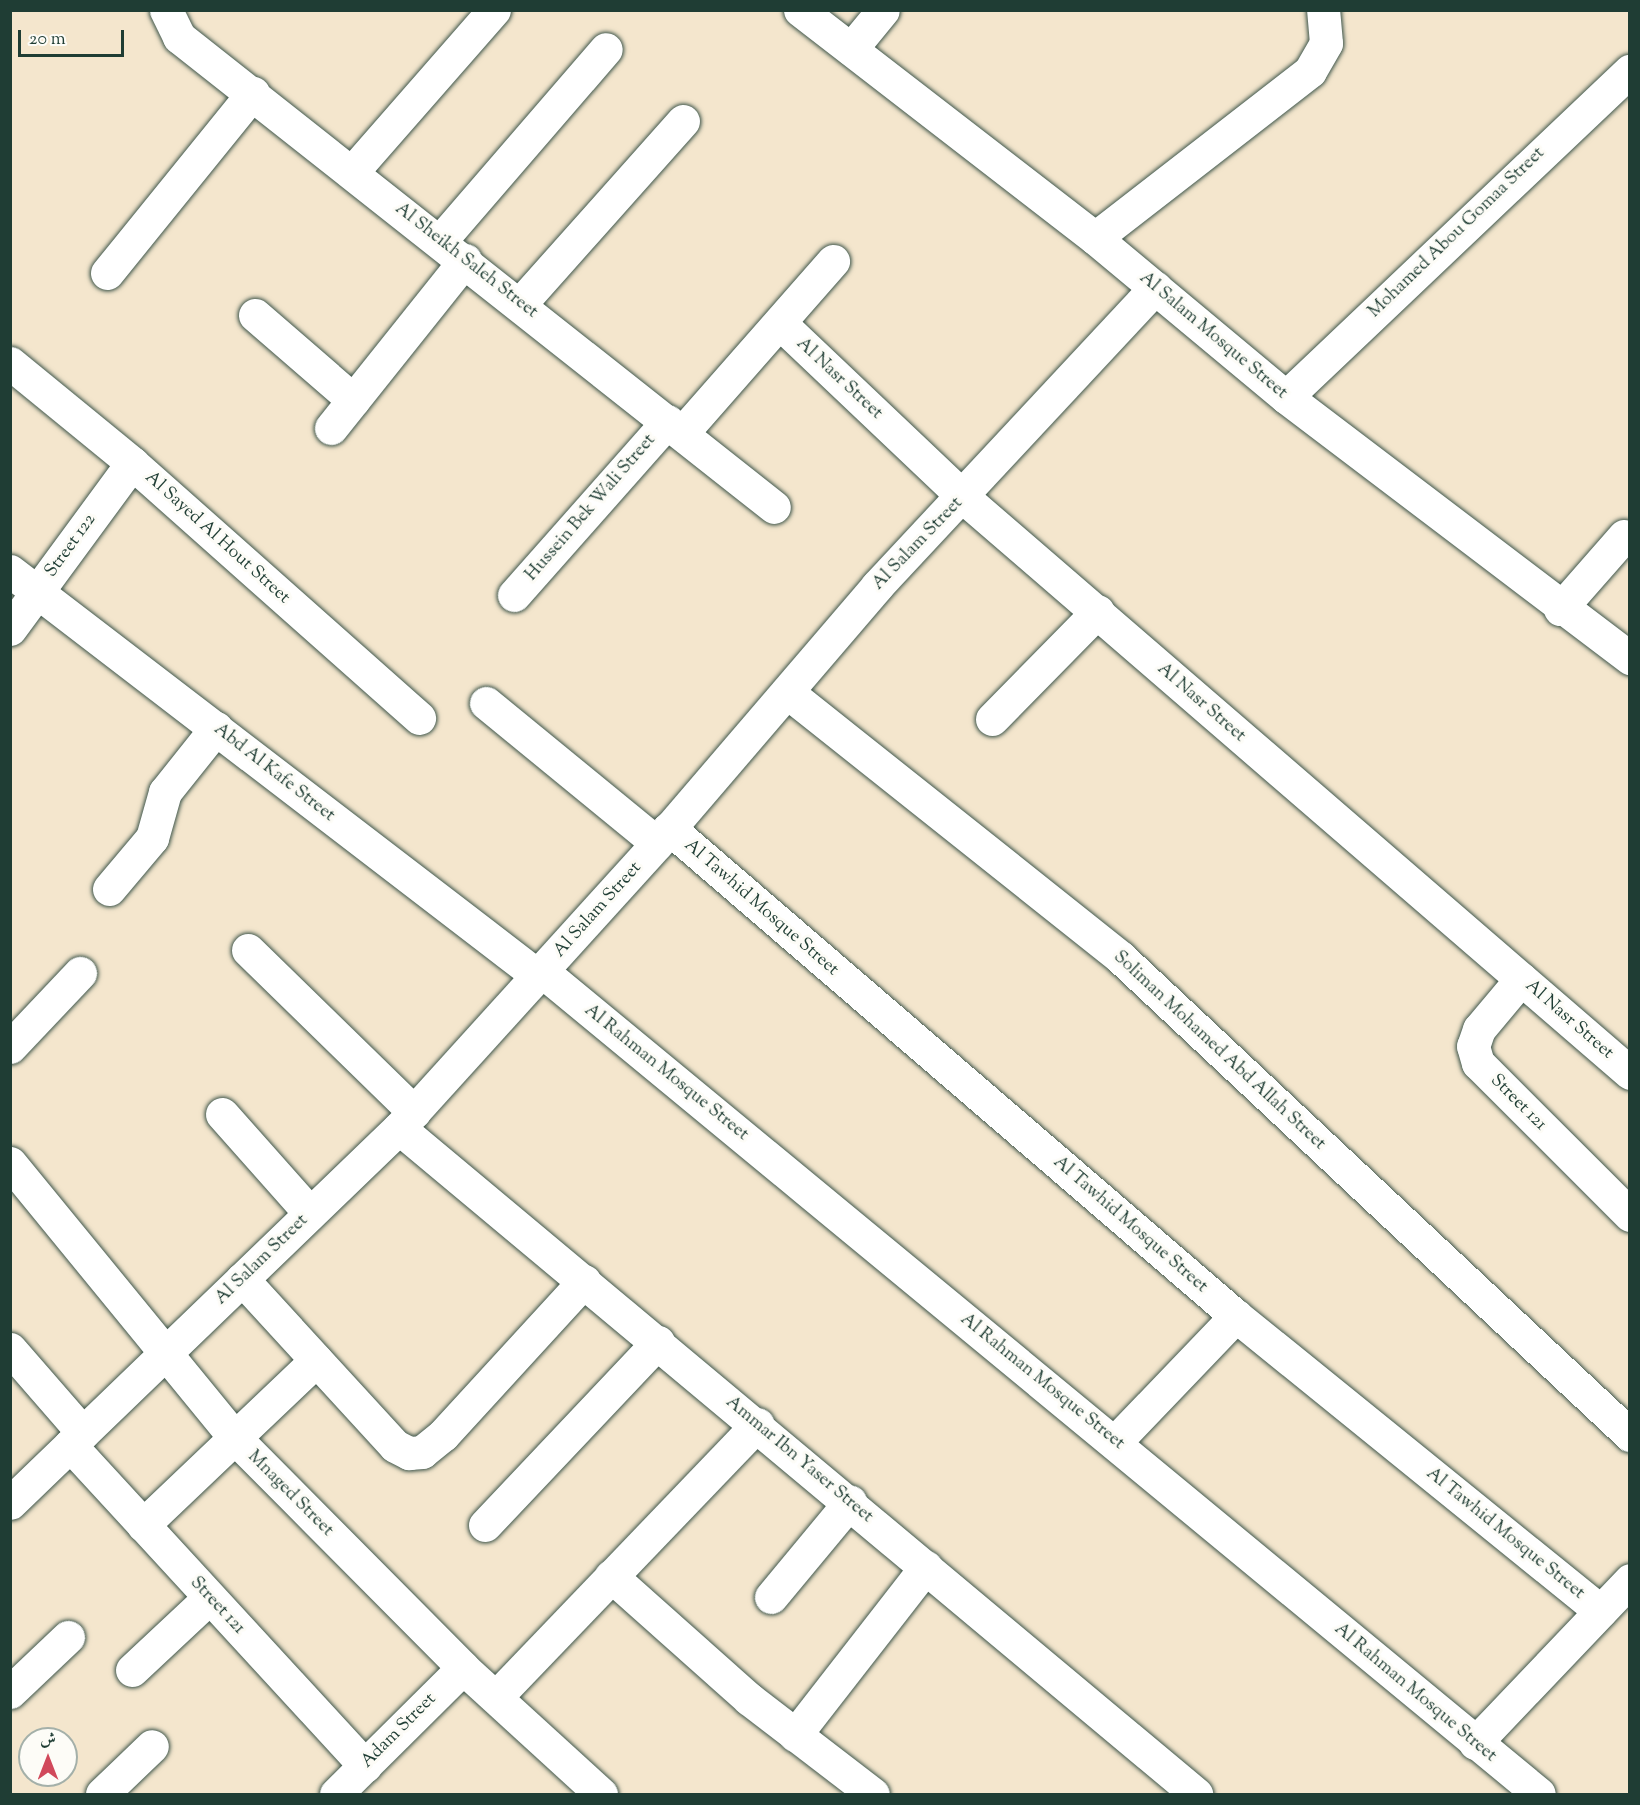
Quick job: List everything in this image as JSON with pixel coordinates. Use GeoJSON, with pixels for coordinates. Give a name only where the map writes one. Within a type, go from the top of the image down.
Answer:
{"type":"FeatureCollection","features":[{"type":"Feature","properties":{"kind":"street","name":"Al Sheikh Saleh Street"},"geometry":{"type":"LineString","coordinates":[[166,10],[179,37],[353,171],[774,507]]}},
{"type":"Feature","properties":{"kind":"street"},"geometry":{"type":"LineString","coordinates":[[353,171],[494,10]]}},
{"type":"Feature","properties":{"kind":"street","name":"Al Salam Mosque Street"},"geometry":{"type":"LineString","coordinates":[[800,10],[1095,238],[1286,397],[1560,609],[1629,658]]}},
{"type":"Feature","properties":{"kind":"street"},"geometry":{"type":"LineString","coordinates":[[851,49],[883,10]]}},
{"type":"Feature","properties":{"kind":"street"},"geometry":{"type":"LineString","coordinates":[[1095,238],[1310,71],[1326,43],[1323,10]]}},
{"type":"Feature","properties":{"kind":"street"},"geometry":{"type":"LineString","coordinates":[[331,428],[353,400],[453,250],[606,49]]}},
{"type":"Feature","properties":{"kind":"street","name":"Mohamed Abou Gomaa Street"},"geometry":{"type":"LineString","coordinates":[[1286,397],[1627,79]]}},
{"type":"Feature","properties":{"kind":"street"},"geometry":{"type":"LineString","coordinates":[[107,273],[253,93]]}},
{"type":"Feature","properties":{"kind":"street"},"geometry":{"type":"LineString","coordinates":[[520,304],[683,121]]}},
{"type":"Feature","properties":{"kind":"street","name":"Hussein Bek Wali Street"},"geometry":{"type":"LineString","coordinates":[[514,595],[675,427],[781,324],[833,261]]}},
{"type":"Feature","properties":{"kind":"street","name":"Al Salam Street"},"geometry":{"type":"LineString","coordinates":[[10,1503],[406,1120],[540,974],[787,692],[963,496],[1155,288]]}},
{"type":"Feature","properties":{"kind":"street"},"geometry":{"type":"LineString","coordinates":[[255,315],[353,400]]}},
{"type":"Feature","properties":{"kind":"street","name":"Al Nasr Street"},"geometry":{"type":"LineString","coordinates":[[781,324],[963,496],[1521,979],[1626,1064]]}},
{"type":"Feature","properties":{"kind":"street","name":"Al Sayed Al Hout Street"},"geometry":{"type":"LineString","coordinates":[[10,363],[132,463],[419,718]]}},
{"type":"Feature","properties":{"kind":"street","name":"Street 122"},"geometry":{"type":"LineString","coordinates":[[10,629],[132,463]]}},
{"type":"Feature","properties":{"kind":"street"},"geometry":{"type":"LineString","coordinates":[[1560,609],[1624,537]]}},
{"type":"Feature","properties":{"kind":"street","name":"Abd Al Kafe Street"},"geometry":{"type":"LineString","coordinates":[[10,571],[540,974]]}},
{"type":"Feature","properties":{"kind":"street"},"geometry":{"type":"LineString","coordinates":[[992,719],[1098,611]]}},
{"type":"Feature","properties":{"kind":"street","name":"Soliman Mohamed Abd Allah Street"},"geometry":{"type":"LineString","coordinates":[[787,692],[1121,958],[1629,1435]]}},
{"type":"Feature","properties":{"kind":"street","name":"Al Tawhid Mosque Street"},"geometry":{"type":"LineString","coordinates":[[486,703],[663,836],[1236,1316],[1600,1611]]}},
{"type":"Feature","properties":{"kind":"street"},"geometry":{"type":"LineString","coordinates":[[109,889],[152,838],[165,792],[216,728]]}},
{"type":"Feature","properties":{"kind":"street","name":"Ammar Ibn Yaser Street"},"geometry":{"type":"LineString","coordinates":[[248,950],[406,1120],[584,1281],[758,1424],[1196,1794]]}},
{"type":"Feature","properties":{"kind":"street"},"geometry":{"type":"LineString","coordinates":[[10,1047],[80,973]]}},
{"type":"Feature","properties":{"kind":"street","name":"Al Rahman Mosque Street"},"geometry":{"type":"LineString","coordinates":[[540,974],[1115,1442],[1539,1794]]}},
{"type":"Feature","properties":{"kind":"street","name":"Street 121"},"geometry":{"type":"LineString","coordinates":[[1521,979],[1479,1029],[1473,1046],[1478,1063],[1629,1215]]}},
{"type":"Feature","properties":{"kind":"street"},"geometry":{"type":"LineString","coordinates":[[222,1114],[310,1213]]}},
{"type":"Feature","properties":{"kind":"street","name":"Mnaged Street"},"geometry":{"type":"LineString","coordinates":[[10,1163],[234,1437],[463,1668],[601,1794]]}},
{"type":"Feature","properties":{"kind":"street"},"geometry":{"type":"LineString","coordinates":[[242,1279],[395,1446],[422,1452],[584,1281]]}},
{"type":"Feature","properties":{"kind":"street"},"geometry":{"type":"LineString","coordinates":[[1115,1442],[1236,1316]]}},
{"type":"Feature","properties":{"kind":"street"},"geometry":{"type":"LineString","coordinates":[[485,1525],[658,1342]]}},
{"type":"Feature","properties":{"kind":"street","name":"Street 121"},"geometry":{"type":"LineString","coordinates":[[10,1349],[143,1525],[364,1766]]}},
{"type":"Feature","properties":{"kind":"street"},"geometry":{"type":"LineString","coordinates":[[143,1525],[316,1360]]}},
{"type":"Feature","properties":{"kind":"street"},"geometry":{"type":"LineString","coordinates":[[496,1697],[758,1424]]}},
{"type":"Feature","properties":{"kind":"street"},"geometry":{"type":"LineString","coordinates":[[771,1597],[850,1502]]}},
{"type":"Feature","properties":{"kind":"street"},"geometry":{"type":"LineString","coordinates":[[795,1735],[926,1567]]}},
{"type":"Feature","properties":{"kind":"street"},"geometry":{"type":"LineString","coordinates":[[611,1576],[795,1735],[873,1794]]}},
{"type":"Feature","properties":{"kind":"street"},"geometry":{"type":"LineString","coordinates":[[1475,1743],[1629,1580]]}},
{"type":"Feature","properties":{"kind":"street"},"geometry":{"type":"LineString","coordinates":[[132,1670],[209,1598]]}},
{"type":"Feature","properties":{"kind":"street"},"geometry":{"type":"LineString","coordinates":[[10,1692],[68,1637]]}},
{"type":"Feature","properties":{"kind":"street","name":"Adam Street"},"geometry":{"type":"LineString","coordinates":[[336,1794],[463,1668]]}},
{"type":"Feature","properties":{"kind":"street"},"geometry":{"type":"LineString","coordinates":[[102,1794],[152,1746]]}}]}
